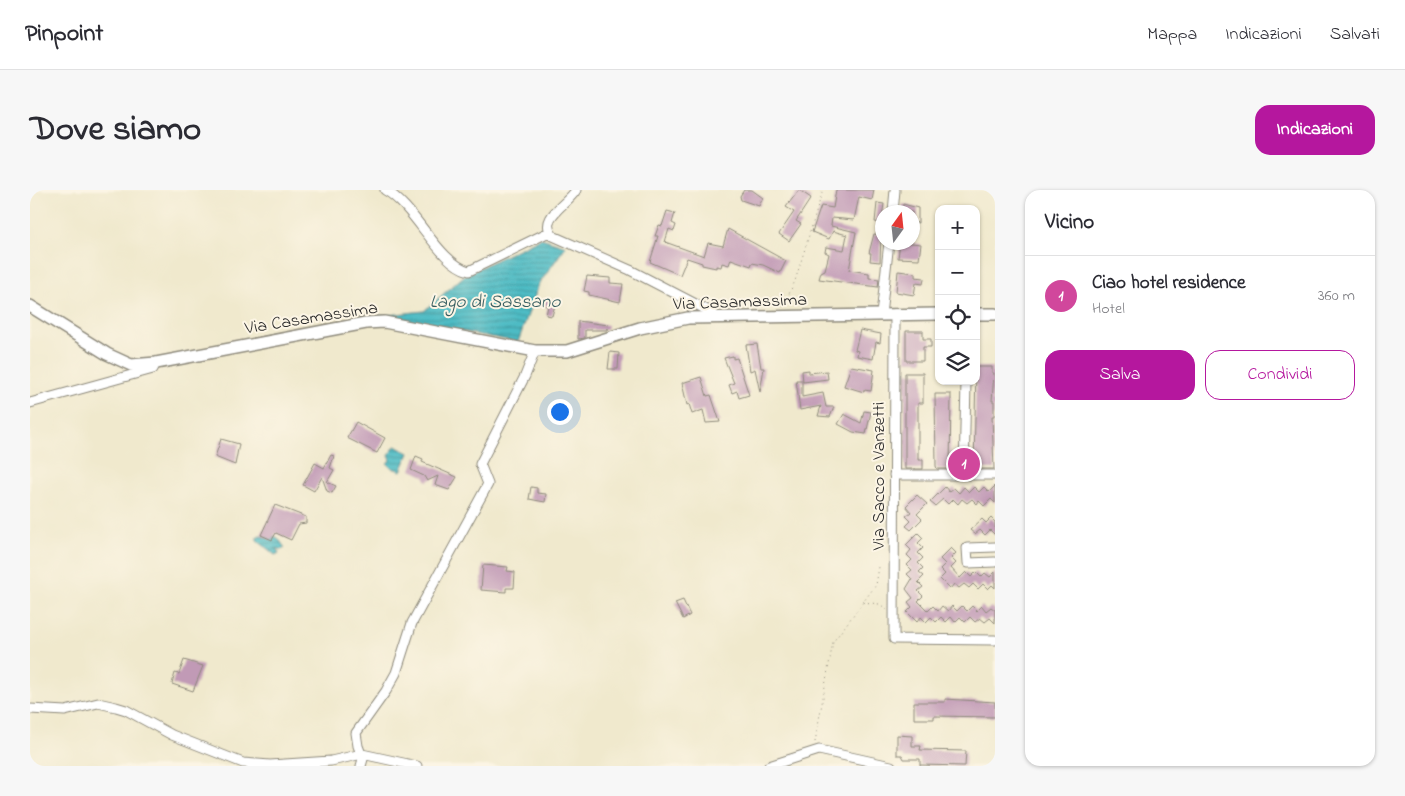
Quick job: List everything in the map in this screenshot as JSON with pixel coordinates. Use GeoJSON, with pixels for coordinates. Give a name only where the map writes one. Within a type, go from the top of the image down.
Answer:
{"type":"FeatureCollection","features":[{"type":"Feature","properties":{"kind":"main road","name":"Via Casamassima"},"geometry":{"type":"LineString","coordinates":[[30,306],[107,354],[131,365],[156,363],[239,345],[366,323],[384,322],[535,351],[567,351],[665,321],[688,318],[935,314]]}},
{"type":"Feature","properties":{"kind":"main road"},"geometry":{"type":"LineString","coordinates":[[980,314],[995,314]]}},
{"type":"Feature","properties":{"kind":"street"},"geometry":{"type":"LineString","coordinates":[[385,190],[400,201],[453,264],[469,271],[549,232]]}},
{"type":"Feature","properties":{"kind":"street"},"geometry":{"type":"LineString","coordinates":[[549,232],[551,216],[576,190]]}},
{"type":"Feature","properties":{"kind":"street"},"geometry":{"type":"LineString","coordinates":[[894,205],[895,190]]}},
{"type":"Feature","properties":{"kind":"street"},"geometry":{"type":"LineString","coordinates":[[549,232],[553,236],[630,270],[703,308],[717,318]]}},
{"type":"Feature","properties":{"kind":"street"},"geometry":{"type":"LineString","coordinates":[[881,314],[888,250]]}},
{"type":"Feature","properties":{"kind":"street","name":"Via Sacco e Vanzetti"},"geometry":{"type":"LineString","coordinates":[[895,314],[894,638],[995,640]]}},
{"type":"Feature","properties":{"kind":"street"},"geometry":{"type":"LineString","coordinates":[[361,766],[364,754],[358,746],[356,733],[386,691],[396,673],[412,623],[488,484],[480,464],[525,376],[535,351]]}},
{"type":"Feature","properties":{"kind":"street"},"geometry":{"type":"LineString","coordinates":[[30,403],[153,369],[156,363]]}},
{"type":"Feature","properties":{"kind":"street"},"geometry":{"type":"LineString","coordinates":[[964,475],[966,385]]}},
{"type":"Feature","properties":{"kind":"street"},"geometry":{"type":"LineString","coordinates":[[894,475],[995,475]]}},
{"type":"Feature","properties":{"kind":"street"},"geometry":{"type":"LineString","coordinates":[[995,548],[967,548],[968,563],[995,562]]}},
{"type":"Feature","properties":{"kind":"street"},"geometry":{"type":"LineString","coordinates":[[30,709],[65,710],[98,703],[116,707],[126,710],[172,735],[243,763],[270,765],[331,761],[364,754],[417,766]]}},
{"type":"Feature","properties":{"kind":"street"},"geometry":{"type":"LineString","coordinates":[[769,766],[814,750],[891,766]]}},
{"type":"Feature","properties":{"kind":"path"},"geometry":{"type":"LineString","coordinates":[[779,317],[795,281],[823,190]]}},
{"type":"Feature","properties":{"kind":"path"},"geometry":{"type":"LineString","coordinates":[[814,750],[831,649],[876,585],[879,567]]}},
{"type":"Feature","properties":{"kind":"path"},"geometry":{"type":"LineString","coordinates":[[863,602],[879,604],[893,613]]}},
{"type":"Feature","properties":{"kind":"water","name":"Lago di Sassano"},"geometry":{"type":"Polygon","coordinates":[[[541,238],[566,246],[539,284],[518,342],[379,316],[424,311],[465,275],[541,238]]]}},
{"type":"Feature","properties":{"kind":"water"},"geometry":{"type":"Polygon","coordinates":[[[395,446],[409,453],[401,471],[392,468],[387,463],[391,459],[389,455],[395,446]]]}},
{"type":"Feature","properties":{"kind":"water"},"geometry":{"type":"Polygon","coordinates":[[[260,535],[272,540],[274,536],[278,538],[285,548],[281,550],[276,548],[279,553],[275,555],[257,540],[257,537],[260,535]]]}},
{"type":"Feature","properties":{"kind":"building"},"geometry":{"type":"Polygon","coordinates":[[[744,190],[752,190],[763,198],[759,206],[741,200],[740,196],[744,190]]]}},
{"type":"Feature","properties":{"kind":"building"},"geometry":{"type":"Polygon","coordinates":[[[799,190],[811,198],[796,221],[801,224],[789,241],[779,234],[794,212],[786,207],[799,190]]]}},
{"type":"Feature","properties":{"kind":"building"},"geometry":{"type":"Polygon","coordinates":[[[836,190],[874,190],[872,200],[859,197],[854,220],[832,218],[831,226],[856,232],[849,270],[869,273],[869,278],[879,279],[878,287],[819,279],[821,272],[825,270],[829,254],[825,252],[826,247],[844,250],[847,235],[833,231],[829,239],[812,232],[821,206],[833,208],[836,190]]]}},
{"type":"Feature","properties":{"kind":"building"},"geometry":{"type":"Polygon","coordinates":[[[667,211],[675,213],[672,223],[676,225],[674,231],[669,229],[665,242],[704,256],[708,243],[723,246],[728,229],[786,261],[780,273],[763,265],[752,263],[751,266],[731,259],[729,265],[722,263],[721,267],[716,266],[716,268],[702,265],[702,263],[687,258],[680,275],[650,262],[658,236],[655,236],[659,225],[662,226],[667,211]]]}},
{"type":"Feature","properties":{"kind":"building"},"geometry":{"type":"Polygon","coordinates":[[[875,234],[875,250],[880,250],[880,262],[870,261],[871,253],[869,253],[875,234]]]}},
{"type":"Feature","properties":{"kind":"building"},"geometry":{"type":"Polygon","coordinates":[[[921,244],[919,259],[898,258],[899,250],[920,250],[921,244]]]}},
{"type":"Feature","properties":{"kind":"building"},"geometry":{"type":"Polygon","coordinates":[[[898,271],[915,273],[915,277],[924,278],[923,284],[916,283],[914,295],[896,292],[898,271]]]}},
{"type":"Feature","properties":{"kind":"building"},"geometry":{"type":"Polygon","coordinates":[[[587,276],[610,278],[610,283],[623,284],[620,302],[589,295],[589,292],[584,291],[587,276]]]}},
{"type":"Feature","properties":{"kind":"building"},"geometry":{"type":"Polygon","coordinates":[[[545,299],[556,301],[552,316],[546,315],[548,306],[544,305],[545,299]]]}},
{"type":"Feature","properties":{"kind":"building"},"geometry":{"type":"Polygon","coordinates":[[[578,321],[608,325],[607,330],[585,330],[585,338],[578,339],[578,321]]]}},
{"type":"Feature","properties":{"kind":"building"},"geometry":{"type":"Polygon","coordinates":[[[860,330],[881,334],[880,343],[876,342],[873,359],[857,356],[858,351],[855,350],[860,330]]]}},
{"type":"Feature","properties":{"kind":"building"},"geometry":{"type":"Polygon","coordinates":[[[906,331],[923,331],[923,339],[931,339],[931,347],[923,347],[923,361],[906,361],[906,331]]]}},
{"type":"Feature","properties":{"kind":"building"},"geometry":{"type":"Polygon","coordinates":[[[757,344],[761,368],[764,368],[760,392],[755,369],[750,371],[746,345],[757,344]]]}},
{"type":"Feature","properties":{"kind":"building"},"geometry":{"type":"Polygon","coordinates":[[[610,352],[619,353],[618,369],[608,369],[610,352]]]}},
{"type":"Feature","properties":{"kind":"building"},"geometry":{"type":"Polygon","coordinates":[[[733,356],[733,359],[737,358],[749,395],[739,398],[737,391],[732,393],[729,385],[734,383],[724,358],[733,356]]]}},
{"type":"Feature","properties":{"kind":"building"},"geometry":{"type":"Polygon","coordinates":[[[851,366],[874,370],[871,391],[864,390],[864,392],[844,386],[851,366]]]}},
{"type":"Feature","properties":{"kind":"building"},"geometry":{"type":"Polygon","coordinates":[[[980,367],[992,367],[992,373],[994,373],[992,401],[994,401],[994,416],[992,416],[994,469],[974,469],[976,385],[980,385],[980,367]]]}},
{"type":"Feature","properties":{"kind":"building"},"geometry":{"type":"Polygon","coordinates":[[[809,370],[809,373],[827,371],[828,379],[803,382],[802,371],[809,370]]]}},
{"type":"Feature","properties":{"kind":"building"},"geometry":{"type":"Polygon","coordinates":[[[905,373],[923,373],[923,403],[918,403],[918,460],[923,460],[923,469],[905,469],[905,373]]]}},
{"type":"Feature","properties":{"kind":"building"},"geometry":{"type":"Polygon","coordinates":[[[701,377],[707,396],[711,395],[720,422],[706,423],[703,410],[692,414],[689,404],[687,405],[682,383],[701,377]]]}},
{"type":"Feature","properties":{"kind":"building"},"geometry":{"type":"Polygon","coordinates":[[[796,380],[802,380],[802,397],[823,393],[826,407],[834,407],[830,417],[818,416],[821,406],[800,410],[796,380]]]}},
{"type":"Feature","properties":{"kind":"building"},"geometry":{"type":"Polygon","coordinates":[[[935,394],[951,394],[950,469],[937,469],[936,466],[935,394]]]}},
{"type":"Feature","properties":{"kind":"building"},"geometry":{"type":"Polygon","coordinates":[[[864,411],[871,412],[866,434],[853,432],[838,424],[844,414],[861,423],[864,411]]]}},
{"type":"Feature","properties":{"kind":"building"},"geometry":{"type":"Polygon","coordinates":[[[356,422],[385,438],[377,453],[347,438],[356,422]]]}},
{"type":"Feature","properties":{"kind":"building"},"geometry":{"type":"Polygon","coordinates":[[[221,439],[239,444],[235,465],[215,457],[221,439]]]}},
{"type":"Feature","properties":{"kind":"building"},"geometry":{"type":"Polygon","coordinates":[[[331,455],[334,456],[330,468],[334,470],[327,482],[336,486],[332,493],[327,491],[322,477],[314,491],[303,485],[315,463],[324,468],[331,455]]]}},
{"type":"Feature","properties":{"kind":"building"},"geometry":{"type":"Polygon","coordinates":[[[416,456],[423,459],[422,462],[457,477],[449,490],[435,485],[438,476],[427,481],[424,476],[411,470],[416,456]]]}},
{"type":"Feature","properties":{"kind":"building"},"geometry":{"type":"Polygon","coordinates":[[[995,486],[995,503],[991,499],[984,506],[979,501],[977,504],[972,499],[967,503],[962,499],[958,504],[953,499],[948,504],[943,499],[935,506],[930,502],[945,487],[949,492],[954,488],[959,493],[964,487],[969,492],[974,487],[979,492],[984,487],[989,492],[995,486]]]}},
{"type":"Feature","properties":{"kind":"building"},"geometry":{"type":"Polygon","coordinates":[[[531,487],[537,488],[537,493],[546,494],[545,502],[529,499],[531,487]]]}},
{"type":"Feature","properties":{"kind":"building"},"geometry":{"type":"Polygon","coordinates":[[[917,495],[927,504],[917,514],[922,519],[911,530],[906,526],[911,521],[906,516],[911,512],[906,506],[917,495]]]}},
{"type":"Feature","properties":{"kind":"building"},"geometry":{"type":"Polygon","coordinates":[[[275,505],[306,517],[306,523],[299,524],[291,540],[276,533],[272,540],[261,535],[275,505]]]}},
{"type":"Feature","properties":{"kind":"building"},"geometry":{"type":"Polygon","coordinates":[[[991,518],[995,522],[995,535],[990,530],[985,535],[980,530],[975,534],[970,530],[982,519],[986,523],[991,518]]]}},
{"type":"Feature","properties":{"kind":"building"},"geometry":{"type":"Polygon","coordinates":[[[918,533],[923,538],[918,543],[923,548],[918,553],[923,558],[918,563],[923,568],[919,572],[924,576],[918,582],[923,587],[918,591],[923,596],[918,601],[928,611],[933,606],[938,611],[942,606],[948,611],[952,606],[957,611],[962,606],[967,611],[972,606],[977,611],[982,606],[986,611],[991,607],[995,610],[995,623],[990,618],[985,622],[980,618],[975,622],[970,617],[965,622],[960,617],[955,622],[951,617],[946,622],[941,617],[936,622],[931,617],[926,622],[921,617],[917,622],[907,612],[912,607],[908,602],[913,598],[906,589],[912,579],[907,574],[912,570],[907,565],[912,560],[907,555],[911,550],[906,545],[918,533]]]}},
{"type":"Feature","properties":{"kind":"building"},"geometry":{"type":"Polygon","coordinates":[[[951,548],[956,553],[951,558],[956,563],[951,568],[960,578],[966,572],[971,577],[976,572],[981,577],[985,573],[990,577],[995,572],[995,588],[992,585],[988,589],[983,584],[978,589],[973,584],[969,588],[964,584],[959,588],[954,584],[950,589],[940,579],[945,574],[940,569],[945,564],[940,559],[951,548]]]}},
{"type":"Feature","properties":{"kind":"building"},"geometry":{"type":"Polygon","coordinates":[[[483,565],[508,567],[507,571],[515,572],[514,588],[506,588],[506,592],[481,590],[483,565]]]}},
{"type":"Feature","properties":{"kind":"building"},"geometry":{"type":"Polygon","coordinates":[[[683,600],[690,615],[683,619],[675,603],[683,600]]]}},
{"type":"Feature","properties":{"kind":"building"},"geometry":{"type":"Polygon","coordinates":[[[184,660],[203,666],[193,691],[172,684],[175,673],[179,674],[184,660]]]}},
{"type":"Feature","properties":{"kind":"building"},"geometry":{"type":"Polygon","coordinates":[[[945,699],[995,702],[995,717],[934,716],[934,719],[914,719],[914,702],[945,702],[945,699]]]}},
{"type":"Feature","properties":{"kind":"building"},"geometry":{"type":"Polygon","coordinates":[[[897,735],[912,736],[912,746],[921,746],[920,750],[966,751],[965,766],[920,765],[920,759],[904,759],[902,755],[897,755],[897,735]]]}},
{"type":"Feature","properties":{"kind":"place","name":"Ciao hotel residence"},"geometry":{"type":"Point","coordinates":[964,464]}}]}
